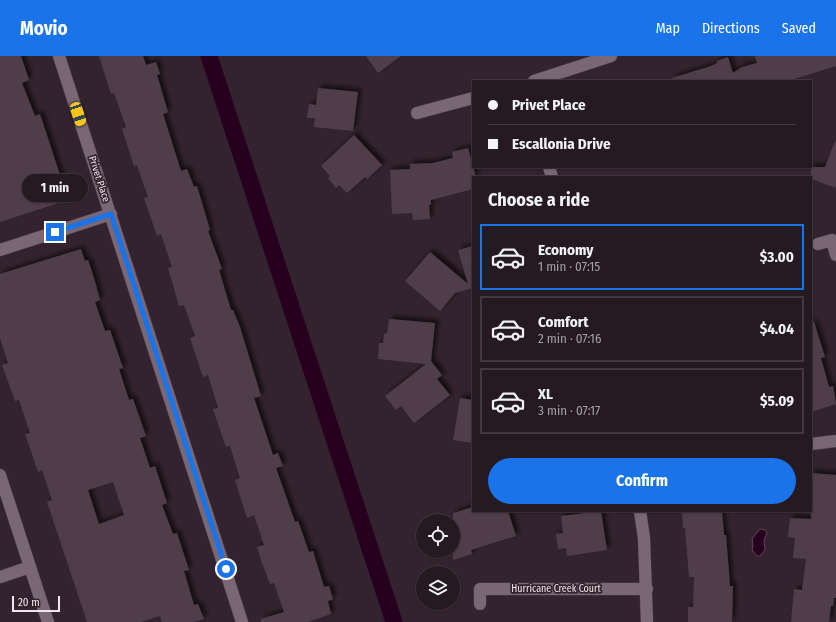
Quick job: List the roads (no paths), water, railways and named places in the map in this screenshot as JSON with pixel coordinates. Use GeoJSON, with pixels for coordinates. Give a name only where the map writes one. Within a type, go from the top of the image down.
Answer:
{"type":"FeatureCollection","features":[{"type":"Feature","properties":{"kind":"street","name":"Privet Place"},"geometry":{"type":"LineString","coordinates":[[59,56],[242,622]]}},
{"type":"Feature","properties":{"kind":"street"},"geometry":{"type":"LineString","coordinates":[[537,80],[611,56]]}},
{"type":"Feature","properties":{"kind":"street"},"geometry":{"type":"LineString","coordinates":[[417,113],[472,98]]}},
{"type":"Feature","properties":{"kind":"street"},"geometry":{"type":"LineString","coordinates":[[0,250],[111,214]]}},
{"type":"Feature","properties":{"kind":"street"},"geometry":{"type":"LineString","coordinates":[[818,244],[832,240],[836,255]]}},
{"type":"Feature","properties":{"kind":"street"},"geometry":{"type":"LineString","coordinates":[[812,444],[836,441]]}},
{"type":"Feature","properties":{"kind":"street"},"geometry":{"type":"LineString","coordinates":[[0,475],[48,622]]}},
{"type":"Feature","properties":{"kind":"street"},"geometry":{"type":"LineString","coordinates":[[640,512],[644,538],[647,622]]}},
{"type":"Feature","properties":{"kind":"street"},"geometry":{"type":"LineString","coordinates":[[0,577],[30,567]]}},
{"type":"Feature","properties":{"kind":"street","name":"Hurricane Creek Court"},"geometry":{"type":"LineString","coordinates":[[480,604],[480,589],[647,589]]}},
{"type":"Feature","properties":{"kind":"waterway"},"geometry":{"type":"LineString","coordinates":[[209,56],[394,622]]}}]}
